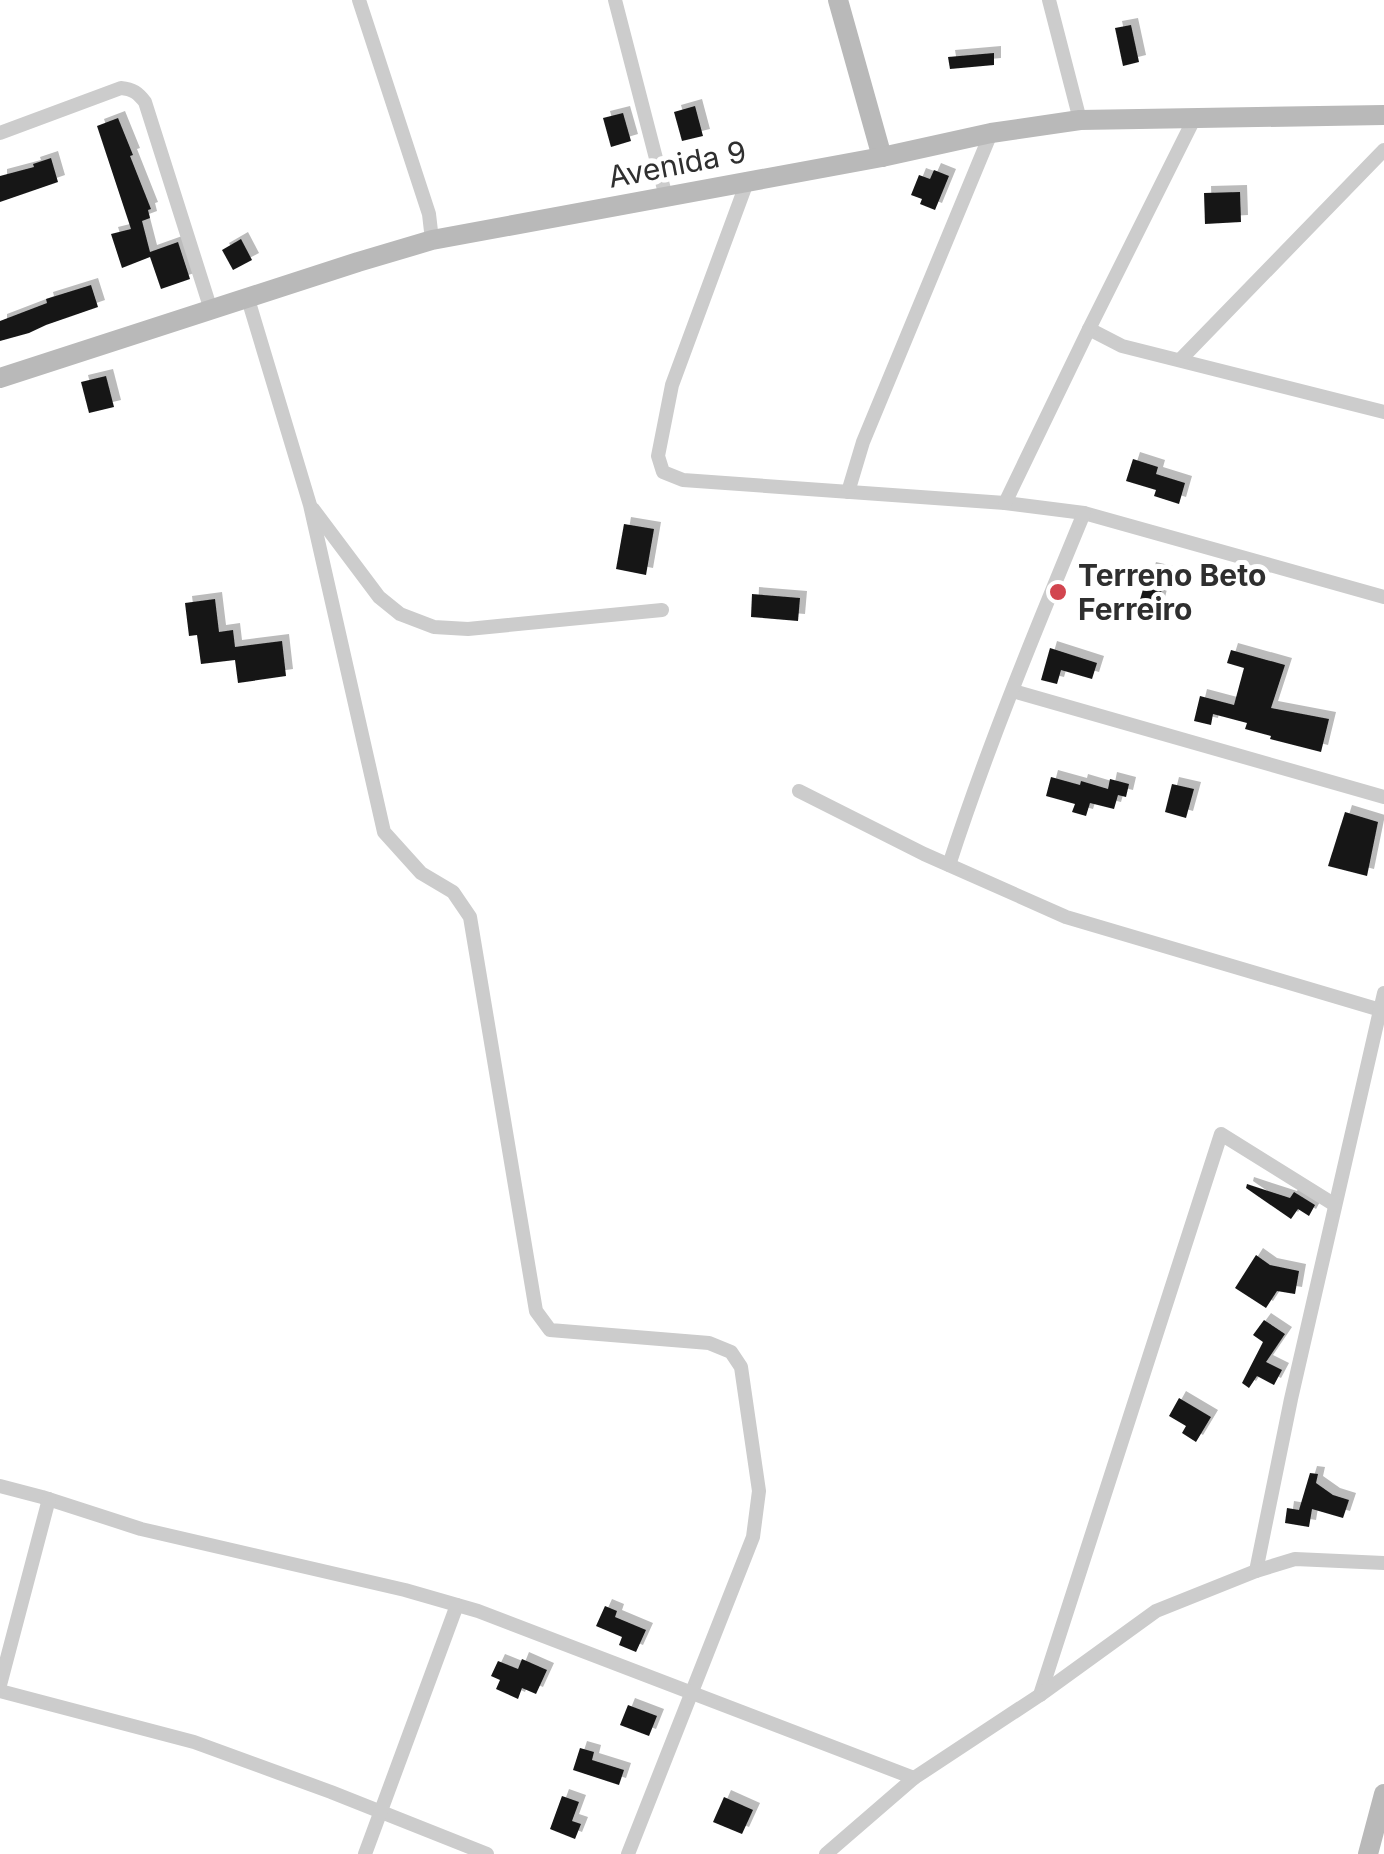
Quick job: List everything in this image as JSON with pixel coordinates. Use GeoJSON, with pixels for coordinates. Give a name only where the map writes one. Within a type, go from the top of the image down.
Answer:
{"type":"FeatureCollection","features":[{"type":"Feature","properties":{"kind":"main road"},"geometry":{"type":"LineString","coordinates":[[838,0],[882,157]]}},
{"type":"Feature","properties":{"kind":"main road","name":"Avenida 9"},"geometry":{"type":"LineString","coordinates":[[0,378],[432,240],[1080,120],[1384,115]]}},
{"type":"Feature","properties":{"kind":"main road"},"geometry":{"type":"LineString","coordinates":[[1368,1854],[1384,1794]]}},
{"type":"Feature","properties":{"kind":"street"},"geometry":{"type":"LineString","coordinates":[[359,0],[429,214],[432,240]]}},
{"type":"Feature","properties":{"kind":"street"},"geometry":{"type":"LineString","coordinates":[[615,0],[666,197]]}},
{"type":"Feature","properties":{"kind":"street"},"geometry":{"type":"LineString","coordinates":[[1049,0],[1080,120]]}},
{"type":"Feature","properties":{"kind":"street"},"geometry":{"type":"LineString","coordinates":[[0,133],[121,88],[139,94],[212,310]]}},
{"type":"Feature","properties":{"kind":"street"},"geometry":{"type":"LineString","coordinates":[[1005,503],[1195,117]]}},
{"type":"Feature","properties":{"kind":"street"},"geometry":{"type":"LineString","coordinates":[[848,492],[863,442],[991,134]]}},
{"type":"Feature","properties":{"kind":"street"},"geometry":{"type":"LineString","coordinates":[[1180,360],[1384,150]]}},
{"type":"Feature","properties":{"kind":"street"},"geometry":{"type":"LineString","coordinates":[[747,182],[672,385],[658,456],[664,472],[683,480],[1005,503],[1084,513],[1384,597]]}},
{"type":"Feature","properties":{"kind":"street"},"geometry":{"type":"LineString","coordinates":[[248,299],[310,505],[384,832],[421,873],[452,892],[470,917],[536,1311],[550,1330],[710,1342],[731,1352],[741,1366],[760,1491],[753,1537],[628,1854]]}},
{"type":"Feature","properties":{"kind":"street"},"geometry":{"type":"LineString","coordinates":[[1089,329],[1122,346],[1384,412]]}},
{"type":"Feature","properties":{"kind":"street"},"geometry":{"type":"LineString","coordinates":[[310,505],[378,597],[400,614],[434,627],[468,629],[662,610]]}},
{"type":"Feature","properties":{"kind":"street"},"geometry":{"type":"LineString","coordinates":[[949,865],[1022,662],[1084,513]]}},
{"type":"Feature","properties":{"kind":"street"},"geometry":{"type":"LineString","coordinates":[[1013,692],[1384,797]]}},
{"type":"Feature","properties":{"kind":"street"},"geometry":{"type":"LineString","coordinates":[[799,792],[1066,917],[1382,1010]]}},
{"type":"Feature","properties":{"kind":"street"},"geometry":{"type":"LineString","coordinates":[[1256,1571],[1384,993]]}},
{"type":"Feature","properties":{"kind":"street"},"geometry":{"type":"LineString","coordinates":[[1040,1695],[1222,1134],[1335,1205]]}},
{"type":"Feature","properties":{"kind":"street"},"geometry":{"type":"LineString","coordinates":[[0,1486],[142,1529],[457,1605],[914,1778]]}},
{"type":"Feature","properties":{"kind":"street"},"geometry":{"type":"LineString","coordinates":[[49,1500],[0,1688],[194,1742],[487,1854]]}},
{"type":"Feature","properties":{"kind":"street"},"geometry":{"type":"LineString","coordinates":[[826,1854],[914,1778],[1040,1695],[1156,1611],[1295,1559],[1384,1563]]}},
{"type":"Feature","properties":{"kind":"street"},"geometry":{"type":"LineString","coordinates":[[365,1854],[457,1605]]}},
{"type":"Feature","properties":{"kind":"building"},"geometry":{"type":"Polygon","coordinates":[[[1131,25],[1139,62],[1123,66],[1115,28],[1131,25]]]}},
{"type":"Feature","properties":{"kind":"building"},"geometry":{"type":"Polygon","coordinates":[[[994,53],[994,65],[950,69],[948,57],[994,53]]]}},
{"type":"Feature","properties":{"kind":"building"},"geometry":{"type":"Polygon","coordinates":[[[695,106],[703,136],[682,141],[674,112],[695,106]]]}},
{"type":"Feature","properties":{"kind":"building"},"geometry":{"type":"Polygon","coordinates":[[[623,113],[631,141],[611,147],[603,118],[623,113]]]}},
{"type":"Feature","properties":{"kind":"building"},"geometry":{"type":"Polygon","coordinates":[[[118,118],[151,209],[150,218],[142,221],[150,252],[178,242],[190,279],[161,289],[150,257],[122,268],[111,234],[131,229],[97,126],[118,118]]]}},
{"type":"Feature","properties":{"kind":"building"},"geometry":{"type":"Polygon","coordinates":[[[51,158],[58,182],[0,202],[0,176],[51,158]]]}},
{"type":"Feature","properties":{"kind":"building"},"geometry":{"type":"Polygon","coordinates":[[[934,170],[949,176],[935,210],[911,195],[919,175],[930,179],[934,170]]]}},
{"type":"Feature","properties":{"kind":"building"},"geometry":{"type":"Polygon","coordinates":[[[1240,192],[1241,222],[1205,224],[1204,193],[1240,192]]]}},
{"type":"Feature","properties":{"kind":"building"},"geometry":{"type":"Polygon","coordinates":[[[241,239],[252,260],[233,270],[222,250],[241,239]]]}},
{"type":"Feature","properties":{"kind":"building"},"geometry":{"type":"Polygon","coordinates":[[[91,285],[98,307],[0,341],[0,321],[47,303],[46,299],[91,285]]]}},
{"type":"Feature","properties":{"kind":"building"},"geometry":{"type":"Polygon","coordinates":[[[106,376],[114,407],[89,413],[81,382],[106,376]]]}},
{"type":"Feature","properties":{"kind":"building"},"geometry":{"type":"Polygon","coordinates":[[[1133,459],[1158,467],[1156,474],[1185,483],[1179,504],[1154,496],[1156,490],[1126,481],[1133,459]]]}},
{"type":"Feature","properties":{"kind":"building"},"geometry":{"type":"Polygon","coordinates":[[[624,524],[654,529],[646,575],[616,569],[624,524]]]}},
{"type":"Feature","properties":{"kind":"building"},"geometry":{"type":"Polygon","coordinates":[[[1149,569],[1166,573],[1157,608],[1139,603],[1149,569]]]}},
{"type":"Feature","properties":{"kind":"building"},"geometry":{"type":"Polygon","coordinates":[[[752,594],[800,598],[798,621],[751,617],[752,594]]]}},
{"type":"Feature","properties":{"kind":"building"},"geometry":{"type":"Polygon","coordinates":[[[215,599],[219,632],[233,630],[235,647],[282,641],[286,676],[238,683],[235,660],[201,664],[197,635],[189,636],[185,603],[215,599]]]}},
{"type":"Feature","properties":{"kind":"building"},"geometry":{"type":"Polygon","coordinates":[[[1050,648],[1097,663],[1092,679],[1061,670],[1057,684],[1041,680],[1050,648]]]}},
{"type":"Feature","properties":{"kind":"building"},"geometry":{"type":"Polygon","coordinates":[[[1231,650],[1285,665],[1271,708],[1329,719],[1321,752],[1270,739],[1271,736],[1245,729],[1247,723],[1213,714],[1211,725],[1194,721],[1200,696],[1234,705],[1244,668],[1227,663],[1231,650]]]}},
{"type":"Feature","properties":{"kind":"building"},"geometry":{"type":"Polygon","coordinates":[[[1051,777],[1108,789],[1110,779],[1129,784],[1126,797],[1118,795],[1114,809],[1090,803],[1086,816],[1072,812],[1075,804],[1046,796],[1051,777]]]}},
{"type":"Feature","properties":{"kind":"building"},"geometry":{"type":"Polygon","coordinates":[[[1172,784],[1194,789],[1186,818],[1165,812],[1172,784]]]}},
{"type":"Feature","properties":{"kind":"building"},"geometry":{"type":"Polygon","coordinates":[[[1345,812],[1378,822],[1367,876],[1328,866],[1345,812]]]}},
{"type":"Feature","properties":{"kind":"building"},"geometry":{"type":"Polygon","coordinates":[[[1247,1184],[1290,1198],[1294,1192],[1315,1205],[1309,1216],[1298,1209],[1291,1219],[1246,1188],[1247,1184]]]}},
{"type":"Feature","properties":{"kind":"building"},"geometry":{"type":"Polygon","coordinates":[[[1256,1255],[1270,1265],[1299,1271],[1295,1294],[1277,1291],[1266,1308],[1235,1288],[1256,1255]]]}},
{"type":"Feature","properties":{"kind":"building"},"geometry":{"type":"Polygon","coordinates":[[[1264,1320],[1285,1334],[1266,1362],[1282,1370],[1274,1385],[1257,1376],[1249,1388],[1242,1383],[1263,1342],[1253,1335],[1264,1320]]]}},
{"type":"Feature","properties":{"kind":"building"},"geometry":{"type":"Polygon","coordinates":[[[1179,1398],[1211,1417],[1196,1442],[1182,1433],[1186,1426],[1169,1416],[1179,1398]]]}},
{"type":"Feature","properties":{"kind":"building"},"geometry":{"type":"Polygon","coordinates":[[[1310,1473],[1318,1474],[1316,1483],[1333,1495],[1349,1500],[1343,1518],[1312,1509],[1309,1527],[1285,1523],[1287,1508],[1299,1510],[1310,1473]]]}},
{"type":"Feature","properties":{"kind":"building"},"geometry":{"type":"Polygon","coordinates":[[[605,1606],[617,1611],[615,1617],[646,1630],[636,1652],[619,1645],[622,1637],[596,1626],[605,1606]]]}},
{"type":"Feature","properties":{"kind":"building"},"geometry":{"type":"Polygon","coordinates":[[[522,1659],[547,1670],[536,1694],[522,1688],[518,1699],[496,1689],[500,1680],[491,1676],[498,1661],[518,1669],[522,1659]]]}},
{"type":"Feature","properties":{"kind":"building"},"geometry":{"type":"Polygon","coordinates":[[[628,1705],[657,1716],[649,1736],[620,1725],[628,1705]]]}},
{"type":"Feature","properties":{"kind":"building"},"geometry":{"type":"Polygon","coordinates":[[[580,1748],[594,1752],[592,1760],[624,1770],[619,1785],[573,1770],[580,1748]]]}},
{"type":"Feature","properties":{"kind":"building"},"geometry":{"type":"Polygon","coordinates":[[[562,1796],[579,1802],[572,1821],[581,1824],[575,1839],[550,1829],[562,1796]]]}},
{"type":"Feature","properties":{"kind":"building"},"geometry":{"type":"Polygon","coordinates":[[[724,1797],[753,1810],[742,1834],[713,1822],[724,1797]]]}},
{"type":"Feature","properties":{"kind":"place","name":"Terreno Beto Ferreiro"},"geometry":{"type":"Point","coordinates":[1058,592]}}]}
